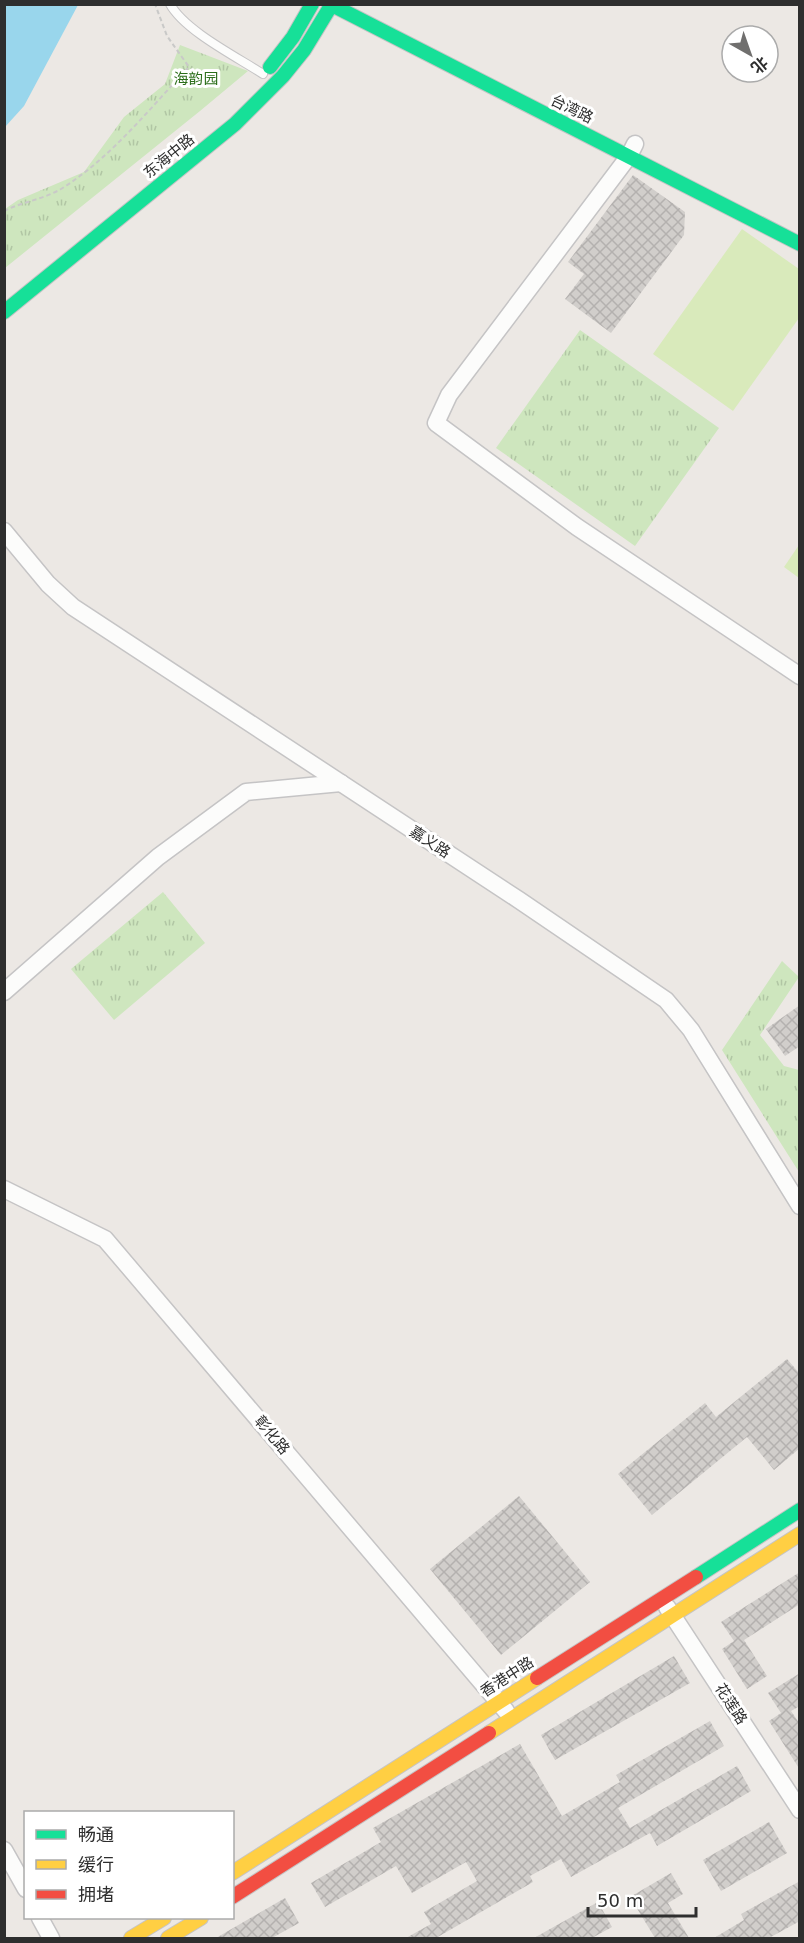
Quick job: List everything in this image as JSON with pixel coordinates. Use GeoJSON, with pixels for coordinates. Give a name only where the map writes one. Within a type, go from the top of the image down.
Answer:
{"type":"FeatureCollection","features":[{"type":"Feature","properties":{"kind":"main road"},"geometry":{"type":"LineString","coordinates":[[259,79],[293,37],[312,4]]}},
{"type":"Feature","properties":{"kind":"main road","name":"台湾路"},"geometry":{"type":"LineString","coordinates":[[360,4],[584,118]]}},
{"type":"Feature","properties":{"kind":"main road","name":"台湾路"},"geometry":{"type":"LineString","coordinates":[[331,5],[485,85],[633,147],[799,242]]}},
{"type":"Feature","properties":{"kind":"main road","name":"东海中路"},"geometry":{"type":"LineString","coordinates":[[4,312],[235,124],[260,100],[304,50],[331,5]]}},
{"type":"Feature","properties":{"kind":"main road","name":"香港中路"},"geometry":{"type":"LineString","coordinates":[[234,1872],[800,1510]]}},
{"type":"Feature","properties":{"kind":"main road"},"geometry":{"type":"LineString","coordinates":[[234,1896],[800,1534]]}},
{"type":"Feature","properties":{"kind":"main road"},"geometry":{"type":"LineString","coordinates":[[131,1938],[161,1919]]}},
{"type":"Feature","properties":{"kind":"main road"},"geometry":{"type":"LineString","coordinates":[[168,1938],[198,1919]]}},
{"type":"Feature","properties":{"kind":"street"},"geometry":{"type":"LineString","coordinates":[[633,147],[449,396],[436,423],[577,527],[800,676]]}},
{"type":"Feature","properties":{"kind":"street","name":"嘉义路"},"geometry":{"type":"LineString","coordinates":[[4,531],[48,584],[73,608],[519,900],[666,1000],[691,1030],[794,1184],[800,1206]]}},
{"type":"Feature","properties":{"kind":"street"},"geometry":{"type":"LineString","coordinates":[[4,992],[158,857],[246,792],[341,783]]}},
{"type":"Feature","properties":{"kind":"street","name":"彰化路"},"geometry":{"type":"LineString","coordinates":[[4,1189],[105,1239],[511,1717]]}},
{"type":"Feature","properties":{"kind":"street","name":"花莲路"},"geometry":{"type":"LineString","coordinates":[[661,1598],[800,1810]]}},
{"type":"Feature","properties":{"kind":"street"},"geometry":{"type":"LineString","coordinates":[[4,1850],[24,1886]]}},
{"type":"Feature","properties":{"kind":"street"},"geometry":{"type":"LineString","coordinates":[[41,1919],[51,1938]]}},
{"type":"Feature","properties":{"kind":"lane"},"geometry":{"type":"LineString","coordinates":[[170,4],[180,18],[259,79]]}},
{"type":"Feature","properties":{"kind":"path"},"geometry":{"type":"LineString","coordinates":[[4,211],[59,190],[83,174],[108,153],[189,67],[167,36],[155,4]]}},
{"type":"Feature","properties":{"kind":"green space","name":"海韵园"},"geometry":{"type":"Polygon","coordinates":[[[180,45],[248,71],[5,268],[5,209],[18,200],[84,172],[124,117],[165,84],[180,45]]]}},
{"type":"Feature","properties":{"kind":"green space"},"geometry":{"type":"Polygon","coordinates":[[[742,229],[799,269],[799,318],[733,411],[653,354],[742,229]]]}},
{"type":"Feature","properties":{"kind":"green space"},"geometry":{"type":"Polygon","coordinates":[[[580,330],[719,428],[635,546],[496,448],[580,330]]]}},
{"type":"Feature","properties":{"kind":"green space"},"geometry":{"type":"Polygon","coordinates":[[[799,545],[799,578],[784,567],[799,545]]]}},
{"type":"Feature","properties":{"kind":"green space"},"geometry":{"type":"Polygon","coordinates":[[[163,892],[205,943],[114,1020],[71,969],[163,892]]]}},
{"type":"Feature","properties":{"kind":"green space"},"geometry":{"type":"Polygon","coordinates":[[[782,961],[799,977],[760,1035],[784,1066],[799,1070],[799,1172],[722,1050],[782,961]]]}},
{"type":"Feature","properties":{"kind":"water"},"geometry":{"type":"Polygon","coordinates":[[[5,4],[78,5],[24,106],[5,127],[5,4]]]}},
{"type":"Feature","properties":{"kind":"building"},"geometry":{"type":"Polygon","coordinates":[[[633,175],[685,212],[684,235],[611,333],[565,299],[584,274],[568,262],[633,175]]]}},
{"type":"Feature","properties":{"kind":"building"},"geometry":{"type":"Polygon","coordinates":[[[800,1005],[800,1046],[785,1056],[766,1029],[800,1005]]]}},
{"type":"Feature","properties":{"kind":"building"},"geometry":{"type":"Polygon","coordinates":[[[787,1359],[800,1374],[800,1448],[774,1470],[747,1437],[652,1515],[618,1474],[705,1403],[716,1417],[787,1359]]]}},
{"type":"Feature","properties":{"kind":"building"},"geometry":{"type":"Polygon","coordinates":[[[519,1496],[590,1582],[501,1655],[430,1569],[519,1496]]]}},
{"type":"Feature","properties":{"kind":"building"},"geometry":{"type":"Polygon","coordinates":[[[800,1572],[800,1604],[744,1640],[767,1676],[747,1689],[722,1649],[734,1641],[721,1622],[800,1572]]]}},
{"type":"Feature","properties":{"kind":"building"},"geometry":{"type":"Polygon","coordinates":[[[674,1656],[690,1683],[555,1760],[541,1735],[674,1656]]]}},
{"type":"Feature","properties":{"kind":"building"},"geometry":{"type":"Polygon","coordinates":[[[800,1673],[800,1706],[791,1711],[800,1724],[800,1770],[769,1721],[781,1713],[768,1693],[800,1673]]]}},
{"type":"Feature","properties":{"kind":"building"},"geometry":{"type":"Polygon","coordinates":[[[710,1721],[724,1746],[618,1808],[630,1828],[737,1766],[751,1791],[657,1846],[650,1833],[571,1877],[561,1859],[530,1876],[533,1882],[436,1938],[406,1938],[431,1924],[424,1912],[477,1881],[466,1862],[412,1893],[396,1866],[325,1907],[311,1883],[381,1842],[373,1828],[520,1744],[562,1816],[620,1782],[616,1775],[710,1721]]]}},
{"type":"Feature","properties":{"kind":"building"},"geometry":{"type":"Polygon","coordinates":[[[769,1822],[787,1853],[721,1891],[703,1860],[769,1822]]]}},
{"type":"Feature","properties":{"kind":"building"},"geometry":{"type":"Polygon","coordinates":[[[671,1873],[683,1894],[668,1903],[689,1938],[655,1938],[630,1897],[671,1873]]]}},
{"type":"Feature","properties":{"kind":"building"},"geometry":{"type":"Polygon","coordinates":[[[800,1881],[800,1921],[769,1938],[714,1938],[744,1920],[741,1914],[800,1881]]]}},
{"type":"Feature","properties":{"kind":"building"},"geometry":{"type":"Polygon","coordinates":[[[285,1898],[299,1923],[272,1938],[216,1938],[285,1898]]]}},
{"type":"Feature","properties":{"kind":"building"},"geometry":{"type":"Polygon","coordinates":[[[598,1902],[612,1927],[592,1938],[534,1938],[598,1902]]]}},
{"type":"Feature","properties":{"kind":"traffic: fast"},"geometry":{"type":"LineString","coordinates":[[270,67],[293,37],[312,4]]}},
{"type":"Feature","properties":{"kind":"traffic: fast"},"geometry":{"type":"LineString","coordinates":[[330,4],[800,244]]}},
{"type":"Feature","properties":{"kind":"traffic: fast"},"geometry":{"type":"LineString","coordinates":[[4,312],[235,124],[283,76],[304,50],[332,4]]}},
{"type":"Feature","properties":{"kind":"traffic: fast"},"geometry":{"type":"LineString","coordinates":[[696,1577],[800,1510]]}},
{"type":"Feature","properties":{"kind":"traffic: slow"},"geometry":{"type":"LineString","coordinates":[[489,1733],[800,1534]]}},
{"type":"Feature","properties":{"kind":"traffic: slow"},"geometry":{"type":"LineString","coordinates":[[234,1872],[537,1678]]}},
{"type":"Feature","properties":{"kind":"traffic: slow"},"geometry":{"type":"LineString","coordinates":[[131,1938],[162,1919]]}},
{"type":"Feature","properties":{"kind":"traffic: slow"},"geometry":{"type":"LineString","coordinates":[[168,1938],[199,1919]]}},
{"type":"Feature","properties":{"kind":"traffic: jam"},"geometry":{"type":"LineString","coordinates":[[537,1678],[696,1577]]}},
{"type":"Feature","properties":{"kind":"traffic: jam"},"geometry":{"type":"LineString","coordinates":[[234,1896],[489,1733]]}}]}
